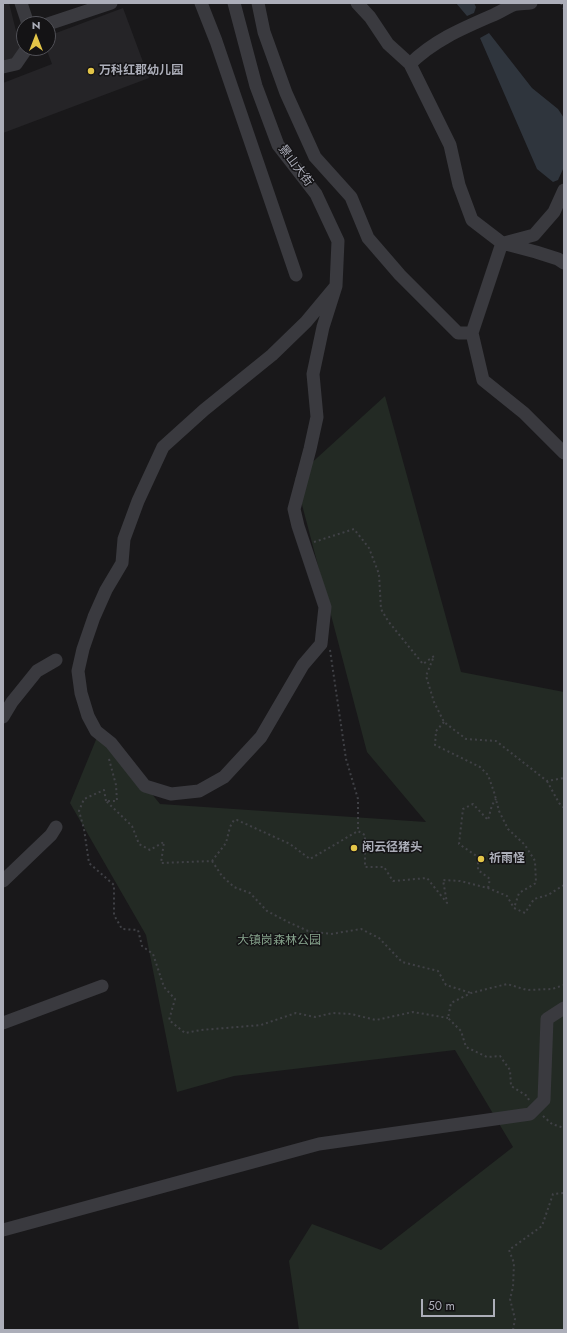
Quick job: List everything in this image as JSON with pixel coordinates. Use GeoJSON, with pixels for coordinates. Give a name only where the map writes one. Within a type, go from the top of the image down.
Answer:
{"type":"FeatureCollection","features":[{"type":"Feature","properties":{"kind":"street"},"geometry":{"type":"LineString","coordinates":[[21,3],[25,16]]}},
{"type":"Feature","properties":{"kind":"street"},"geometry":{"type":"LineString","coordinates":[[56,21],[111,3]]}},
{"type":"Feature","properties":{"kind":"street"},"geometry":{"type":"LineString","coordinates":[[201,3],[216,41],[296,275]]}},
{"type":"Feature","properties":{"kind":"street","name":"景山大街"},"geometry":{"type":"LineString","coordinates":[[234,3],[256,86],[278,145],[316,194],[338,241],[336,286],[312,374],[317,417],[294,509],[298,526],[306,546],[325,607],[321,644],[303,665],[261,737],[224,777],[199,791],[171,794],[145,786],[111,743],[96,731],[88,716],[81,693],[78,671],[83,649],[94,617],[106,590],[122,563],[124,539],[138,501],[163,447],[204,410],[272,355],[306,322],[336,286]]}},
{"type":"Feature","properties":{"kind":"street"},"geometry":{"type":"LineString","coordinates":[[258,3],[264,32],[286,93],[315,157],[351,197],[368,238],[400,275],[458,332],[472,333]]}},
{"type":"Feature","properties":{"kind":"street"},"geometry":{"type":"LineString","coordinates":[[357,3],[370,17],[388,44],[410,64],[450,145],[459,185],[472,220],[502,243],[558,259],[564,263]]}},
{"type":"Feature","properties":{"kind":"street"},"geometry":{"type":"LineString","coordinates":[[410,64],[421,53],[438,41],[514,5],[531,3]]}},
{"type":"Feature","properties":{"kind":"street"},"geometry":{"type":"LineString","coordinates":[[5,67],[16,64],[22,56]]}},
{"type":"Feature","properties":{"kind":"street"},"geometry":{"type":"LineString","coordinates":[[502,243],[534,235],[554,212],[564,190]]}},
{"type":"Feature","properties":{"kind":"street"},"geometry":{"type":"LineString","coordinates":[[502,243],[472,333],[483,380],[524,413],[564,453]]}},
{"type":"Feature","properties":{"kind":"street"},"geometry":{"type":"LineString","coordinates":[[3,717],[12,702],[37,671],[56,660]]}},
{"type":"Feature","properties":{"kind":"street"},"geometry":{"type":"LineString","coordinates":[[3,881],[51,835],[56,827]]}},
{"type":"Feature","properties":{"kind":"street"},"geometry":{"type":"LineString","coordinates":[[3,1023],[102,986]]}},
{"type":"Feature","properties":{"kind":"street"},"geometry":{"type":"LineString","coordinates":[[3,1230],[319,1144],[530,1114],[544,1100],[547,1019],[564,1008]]}},
{"type":"Feature","properties":{"kind":"path"},"geometry":{"type":"LineString","coordinates":[[561,3],[564,9]]}},
{"type":"Feature","properties":{"kind":"path"},"geometry":{"type":"LineString","coordinates":[[321,539],[354,529],[369,548],[379,574],[381,609],[388,621],[423,664],[434,656],[426,676],[434,702],[444,722],[466,739],[496,741],[547,781],[559,803],[564,808]]}},
{"type":"Feature","properties":{"kind":"path"},"geometry":{"type":"LineString","coordinates":[[330,644],[346,759],[358,799],[358,832]]}},
{"type":"Feature","properties":{"kind":"path"},"geometry":{"type":"LineString","coordinates":[[444,722],[436,731],[434,744],[480,768],[488,776],[499,812],[508,830],[525,845],[535,861],[536,882],[519,892],[514,908]]}},
{"type":"Feature","properties":{"kind":"path"},"geometry":{"type":"LineString","coordinates":[[106,801],[117,801],[116,786],[109,759],[111,743]]}},
{"type":"Feature","properties":{"kind":"path"},"geometry":{"type":"LineString","coordinates":[[547,781],[564,778]]}},
{"type":"Feature","properties":{"kind":"path"},"geometry":{"type":"LineString","coordinates":[[358,832],[310,859],[290,844],[234,820],[230,827],[226,843],[212,861],[161,863],[164,842],[150,850],[139,844],[132,826],[106,801],[104,790],[84,799],[79,811],[84,828],[89,863],[114,885],[114,915],[122,928],[138,930],[142,946],[152,954],[164,987],[175,999],[169,1020],[185,1033],[201,1030],[261,1025],[296,1013],[315,1017],[333,1013],[351,1014],[376,1020],[413,1012],[448,1018],[461,1031],[466,1047],[487,1056],[500,1056],[510,1070],[511,1086],[527,1096],[534,1109],[552,1124],[564,1128]]}},
{"type":"Feature","properties":{"kind":"path"},"geometry":{"type":"LineString","coordinates":[[488,888],[490,879],[478,870],[478,856],[459,844],[463,809],[473,804],[488,820],[492,805],[496,799]]}},
{"type":"Feature","properties":{"kind":"path"},"geometry":{"type":"LineString","coordinates":[[358,832],[365,835],[365,867],[384,867],[393,881],[427,878],[447,903],[444,880],[460,881],[488,888],[507,896],[514,908],[525,914],[534,899],[548,895],[564,885]]}},
{"type":"Feature","properties":{"kind":"path"},"geometry":{"type":"LineString","coordinates":[[212,861],[222,876],[234,887],[250,893],[267,911],[288,922],[308,931],[331,934],[361,928],[379,938],[402,962],[438,971],[446,985],[471,993]]}},
{"type":"Feature","properties":{"kind":"path"},"geometry":{"type":"LineString","coordinates":[[448,1018],[452,1003],[471,993],[507,984],[527,990],[552,989],[564,985]]}},
{"type":"Feature","properties":{"kind":"path"},"geometry":{"type":"LineString","coordinates":[[513,1330],[515,1319],[510,1299],[513,1287],[514,1264],[509,1250],[542,1226],[553,1194],[564,1193]]}},
{"type":"Feature","properties":{"kind":"shaded area"},"geometry":{"type":"Polygon","coordinates":[[[3,3],[9,3],[16,31],[16,54],[13,59],[3,62],[3,3]]]}},
{"type":"Feature","properties":{"kind":"shaded area"},"geometry":{"type":"Polygon","coordinates":[[[456,3],[474,3],[476,7],[474,13],[467,16],[456,3]]]}},
{"type":"Feature","properties":{"kind":"shaded area","name":"万科红郡幼儿园"},"geometry":{"type":"Polygon","coordinates":[[[123,8],[149,78],[3,133],[3,83],[52,64],[49,56],[56,56],[56,33],[123,8]]]}},
{"type":"Feature","properties":{"kind":"shaded area"},"geometry":{"type":"Polygon","coordinates":[[[489,33],[532,88],[558,109],[564,118],[564,167],[558,180],[553,182],[537,169],[480,38],[489,33]]]}},
{"type":"Feature","properties":{"kind":"green space","name":"大镇岗森林公园"},"geometry":{"type":"Polygon","coordinates":[[[385,396],[461,672],[564,692],[564,1330],[299,1330],[289,1261],[312,1224],[381,1250],[513,1147],[455,1050],[234,1076],[177,1092],[146,935],[70,803],[100,730],[160,804],[426,822],[367,752],[295,478],[385,396]]]}},
{"type":"Feature","properties":{"kind":"place","name":"万科红郡幼儿园"},"geometry":{"type":"Point","coordinates":[91,71]}},
{"type":"Feature","properties":{"kind":"place","name":"闲云径猪头"},"geometry":{"type":"Point","coordinates":[354,848]}},
{"type":"Feature","properties":{"kind":"place","name":"祈雨怪"},"geometry":{"type":"Point","coordinates":[481,859]}}]}
